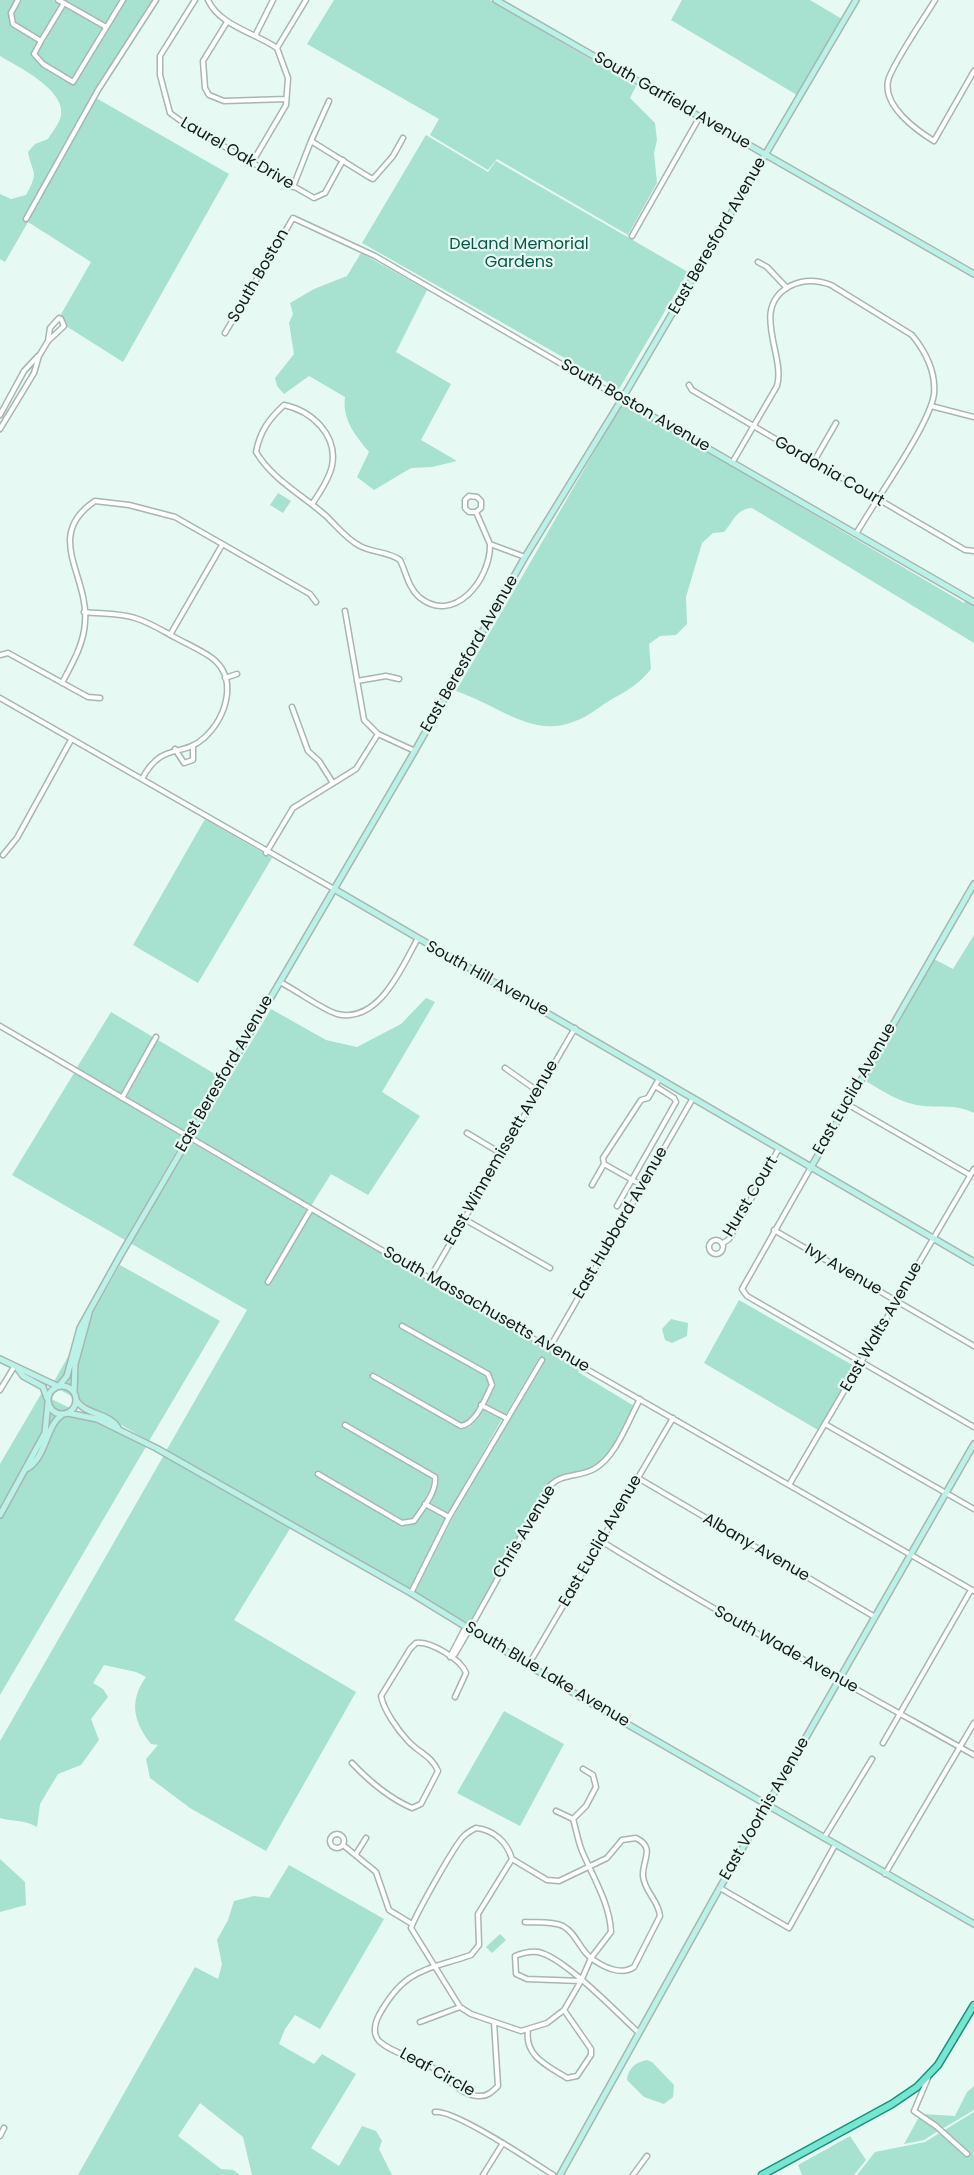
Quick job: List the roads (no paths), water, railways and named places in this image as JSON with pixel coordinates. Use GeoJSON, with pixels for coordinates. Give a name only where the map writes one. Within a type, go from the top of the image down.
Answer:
{"type":"FeatureCollection","features":[{"type":"Feature","properties":{"kind":"main road"},"geometry":{"type":"LineString","coordinates":[[762,2175],[899,2100],[928,2077],[974,2005]]}},
{"type":"Feature","properties":{"kind":"street"},"geometry":{"type":"LineString","coordinates":[[18,0],[11,13],[13,24],[41,41]]}},
{"type":"Feature","properties":{"kind":"street"},"geometry":{"type":"LineString","coordinates":[[58,0],[106,27]]}},
{"type":"Feature","properties":{"kind":"street"},"geometry":{"type":"LineString","coordinates":[[64,3],[34,54],[43,64],[73,82],[123,0]]}},
{"type":"Feature","properties":{"kind":"street"},"geometry":{"type":"LineString","coordinates":[[26,219],[98,90],[156,0]]}},
{"type":"Feature","properties":{"kind":"street","name":"Laurel Oak Drive"},"geometry":{"type":"LineString","coordinates":[[195,0],[160,56],[163,90],[170,113],[314,198],[325,194],[343,160]]}},
{"type":"Feature","properties":{"kind":"street"},"geometry":{"type":"LineString","coordinates":[[208,0],[219,16],[227,22],[256,34],[277,48],[288,78],[286,105],[253,161]]}},
{"type":"Feature","properties":{"kind":"street"},"geometry":{"type":"LineString","coordinates":[[256,34],[273,0]]}},
{"type":"Feature","properties":{"kind":"street"},"geometry":{"type":"LineString","coordinates":[[277,48],[306,0]]}},
{"type":"Feature","properties":{"kind":"street","name":"South Garfield Avenue"},"geometry":{"type":"LineString","coordinates":[[496,0],[974,274]]}},
{"type":"Feature","properties":{"kind":"street","name":"East Beresford Avenue"},"geometry":{"type":"LineString","coordinates":[[58,1386],[68,1376],[80,1329],[188,1137],[415,751],[525,557],[622,399],[856,0]]}},
{"type":"Feature","properties":{"kind":"street"},"geometry":{"type":"LineString","coordinates":[[935,0],[888,79],[888,88],[893,102],[913,128],[934,141],[974,71]]}},
{"type":"Feature","properties":{"kind":"street"},"geometry":{"type":"LineString","coordinates":[[227,22],[203,61],[203,78],[209,95],[224,101],[286,99]]}},
{"type":"Feature","properties":{"kind":"street"},"geometry":{"type":"LineString","coordinates":[[293,187],[329,101]]}},
{"type":"Feature","properties":{"kind":"street"},"geometry":{"type":"LineString","coordinates":[[632,236],[699,118]]}},
{"type":"Feature","properties":{"kind":"street"},"geometry":{"type":"LineString","coordinates":[[311,141],[374,179],[393,156],[403,138]]}},
{"type":"Feature","properties":{"kind":"street","name":"South Boston Avenue"},"geometry":{"type":"LineString","coordinates":[[293,218],[375,256],[974,602]]}},
{"type":"Feature","properties":{"kind":"street","name":"South Boston"},"geometry":{"type":"LineString","coordinates":[[225,333],[293,218]]}},
{"type":"Feature","properties":{"kind":"street"},"geometry":{"type":"LineString","coordinates":[[758,262],[767,267],[787,288]]}},
{"type":"Feature","properties":{"kind":"street"},"geometry":{"type":"LineString","coordinates":[[732,463],[777,386],[780,375],[769,320],[773,306],[787,288],[798,282],[822,282],[900,325],[921,346],[930,366],[934,392],[931,406],[856,534]]}},
{"type":"Feature","properties":{"kind":"street"},"geometry":{"type":"LineString","coordinates":[[0,429],[34,373],[39,356],[48,341],[64,326],[61,319],[55,320],[50,327],[48,341]]}},
{"type":"Feature","properties":{"kind":"street"},"geometry":{"type":"LineString","coordinates":[[0,416],[33,358],[39,356]]}},
{"type":"Feature","properties":{"kind":"street","name":"Gordonia Court"},"geometry":{"type":"LineString","coordinates":[[689,384],[692,390],[753,428],[965,550],[974,551]]}},
{"type":"Feature","properties":{"kind":"street"},"geometry":{"type":"LineString","coordinates":[[17,385],[24,390]]}},
{"type":"Feature","properties":{"kind":"street"},"geometry":{"type":"LineString","coordinates":[[312,504],[332,465],[328,435],[302,411],[284,405],[271,417],[260,435],[256,452],[266,469],[312,504],[356,543],[400,560],[410,588],[418,596],[437,605],[451,606],[470,594],[487,564],[490,544],[476,512]]}},
{"type":"Feature","properties":{"kind":"street"},"geometry":{"type":"LineString","coordinates":[[931,406],[974,417]]}},
{"type":"Feature","properties":{"kind":"street"},"geometry":{"type":"LineString","coordinates":[[813,463],[836,423]]}},
{"type":"Feature","properties":{"kind":"street"},"geometry":{"type":"LineString","coordinates":[[469,496],[477,497],[481,501],[481,508],[476,512],[469,512],[465,508],[465,500],[469,496]]}},
{"type":"Feature","properties":{"kind":"street"},"geometry":{"type":"LineString","coordinates":[[62,682],[77,652],[85,623],[83,594],[68,536],[72,522],[94,501],[129,505],[175,517],[310,594],[316,602]]}},
{"type":"Feature","properties":{"kind":"street"},"geometry":{"type":"LineString","coordinates":[[490,544],[525,557]]}},
{"type":"Feature","properties":{"kind":"street"},"geometry":{"type":"LineString","coordinates":[[170,635],[222,545]]}},
{"type":"Feature","properties":{"kind":"street"},"geometry":{"type":"LineString","coordinates":[[345,611],[364,720],[378,734],[415,751]]}},
{"type":"Feature","properties":{"kind":"street"},"geometry":{"type":"LineString","coordinates":[[84,612],[133,617],[211,657],[218,664],[225,678],[228,691],[225,710],[205,737],[193,746],[175,749],[156,759],[142,779]]}},
{"type":"Feature","properties":{"kind":"street"},"geometry":{"type":"LineString","coordinates":[[0,655],[8,653],[88,697],[100,698]]}},
{"type":"Feature","properties":{"kind":"street"},"geometry":{"type":"LineString","coordinates":[[225,678],[237,674]]}},
{"type":"Feature","properties":{"kind":"street"},"geometry":{"type":"LineString","coordinates":[[357,681],[386,676],[399,679]]}},
{"type":"Feature","properties":{"kind":"street","name":"South Hill Avenue"},"geometry":{"type":"LineString","coordinates":[[0,698],[417,940],[575,1028],[810,1169],[974,1262]]}},
{"type":"Feature","properties":{"kind":"street"},"geometry":{"type":"LineString","coordinates":[[292,707],[308,751],[319,761],[333,783]]}},
{"type":"Feature","properties":{"kind":"street"},"geometry":{"type":"LineString","coordinates":[[266,853],[294,808],[356,769],[378,734]]}},
{"type":"Feature","properties":{"kind":"street"},"geometry":{"type":"LineString","coordinates":[[3,855],[17,838],[71,741]]}},
{"type":"Feature","properties":{"kind":"street"},"geometry":{"type":"LineString","coordinates":[[175,749],[184,763],[187,763],[193,760],[193,746]]}},
{"type":"Feature","properties":{"kind":"street","name":"East Euclid Avenue"},"geometry":{"type":"LineString","coordinates":[[862,1362],[747,1296],[742,1289],[974,884]]}},
{"type":"Feature","properties":{"kind":"street"},"geometry":{"type":"LineString","coordinates":[[280,982],[337,1014],[362,1011],[386,995],[417,940]]}},
{"type":"Feature","properties":{"kind":"street","name":"South Massachusetts Avenue"},"geometry":{"type":"LineString","coordinates":[[0,1026],[430,1278],[973,1590]]}},
{"type":"Feature","properties":{"kind":"street","name":"East Winnemissett Avenue"},"geometry":{"type":"LineString","coordinates":[[430,1278],[575,1028]]}},
{"type":"Feature","properties":{"kind":"street"},"geometry":{"type":"LineString","coordinates":[[122,1098],[156,1037]]}},
{"type":"Feature","properties":{"kind":"street"},"geometry":{"type":"LineString","coordinates":[[505,1068],[539,1092]]}},
{"type":"Feature","properties":{"kind":"street"},"geometry":{"type":"LineString","coordinates":[[592,1185],[604,1164],[603,1158],[641,1100],[648,1098],[659,1079]]}},
{"type":"Feature","properties":{"kind":"street"},"geometry":{"type":"LineString","coordinates":[[617,1206],[676,1102],[675,1098],[655,1086]]}},
{"type":"Feature","properties":{"kind":"street","name":"East Hubbard Avenue"},"geometry":{"type":"LineString","coordinates":[[550,1347],[693,1098]]}},
{"type":"Feature","properties":{"kind":"street"},"geometry":{"type":"LineString","coordinates":[[847,1104],[970,1175]]}},
{"type":"Feature","properties":{"kind":"street"},"geometry":{"type":"LineString","coordinates":[[467,1134],[502,1154]]}},
{"type":"Feature","properties":{"kind":"street","name":"Hurst Court"},"geometry":{"type":"LineString","coordinates":[[722,1244],[729,1239],[778,1150]]}},
{"type":"Feature","properties":{"kind":"street"},"geometry":{"type":"LineString","coordinates":[[604,1164],[643,1186]]}},
{"type":"Feature","properties":{"kind":"street","name":"East Walts Avenue"},"geometry":{"type":"LineString","coordinates":[[789,1485],[974,1169]]}},
{"type":"Feature","properties":{"kind":"street"},"geometry":{"type":"LineString","coordinates":[[268,1282],[311,1209]]}},
{"type":"Feature","properties":{"kind":"street"},"geometry":{"type":"LineString","coordinates":[[464,1219],[550,1268]]}},
{"type":"Feature","properties":{"kind":"street","name":"Ivy Avenue"},"geometry":{"type":"LineString","coordinates":[[774,1230],[974,1346]]}},
{"type":"Feature","properties":{"kind":"street","name":"East Beresford Avenue"},"geometry":{"type":"LineString","coordinates":[[75,1397],[75,1364],[90,1311]]}},
{"type":"Feature","properties":{"kind":"street"},"geometry":{"type":"LineString","coordinates":[[374,1376],[461,1426],[472,1420],[481,1405],[492,1385],[488,1374],[402,1326]]}},
{"type":"Feature","properties":{"kind":"street"},"geometry":{"type":"LineString","coordinates":[[0,1359],[58,1386],[69,1388],[75,1397],[74,1407],[55,1421],[41,1453],[28,1468]]}},
{"type":"Feature","properties":{"kind":"street"},"geometry":{"type":"LineString","coordinates":[[411,1593],[449,1517],[542,1360]]}},
{"type":"Feature","properties":{"kind":"street"},"geometry":{"type":"LineString","coordinates":[[862,1362],[974,1427]]}},
{"type":"Feature","properties":{"kind":"street"},"geometry":{"type":"LineString","coordinates":[[0,1390],[16,1368]]}},
{"type":"Feature","properties":{"kind":"street"},"geometry":{"type":"LineString","coordinates":[[16,1368],[23,1376],[43,1387],[47,1401],[56,1413],[66,1413]]}},
{"type":"Feature","properties":{"kind":"street"},"geometry":{"type":"LineString","coordinates":[[0,1515],[28,1468],[45,1433],[47,1401],[50,1391],[58,1386]]}},
{"type":"Feature","properties":{"kind":"street","name":"South Blue Lake Avenue"},"geometry":{"type":"LineString","coordinates":[[75,1397],[84,1408],[111,1420],[118,1428]]}},
{"type":"Feature","properties":{"kind":"street","name":"Chris Avenue"},"geometry":{"type":"LineString","coordinates":[[451,1656],[455,1654],[548,1488],[562,1477],[589,1471],[600,1465],[610,1453],[640,1399]]}},
{"type":"Feature","properties":{"kind":"street"},"geometry":{"type":"LineString","coordinates":[[481,1405],[506,1418]]}},
{"type":"Feature","properties":{"kind":"street","name":"South Blue Lake Avenue"},"geometry":{"type":"LineString","coordinates":[[66,1413],[88,1415],[118,1428],[411,1593],[468,1629],[835,1845],[974,1924]]}},
{"type":"Feature","properties":{"kind":"street","name":"East Euclid Avenue"},"geometry":{"type":"LineString","coordinates":[[529,1664],[673,1418]]}},
{"type":"Feature","properties":{"kind":"street"},"geometry":{"type":"LineString","coordinates":[[825,1424],[974,1509]]}},
{"type":"Feature","properties":{"kind":"street"},"geometry":{"type":"LineString","coordinates":[[318,1474],[402,1523],[409,1524],[414,1521],[434,1488],[435,1477],[345,1425]]}},
{"type":"Feature","properties":{"kind":"street","name":"East Voorhis Avenue"},"geometry":{"type":"LineString","coordinates":[[560,2175],[720,1887],[974,1444]]}},
{"type":"Feature","properties":{"kind":"street","name":"Albany Avenue"},"geometry":{"type":"LineString","coordinates":[[638,1478],[876,1617]]}},
{"type":"Feature","properties":{"kind":"street"},"geometry":{"type":"LineString","coordinates":[[425,1504],[449,1517]]}},
{"type":"Feature","properties":{"kind":"street","name":"South Wade Avenue"},"geometry":{"type":"LineString","coordinates":[[601,1541],[718,1612],[901,1712],[974,1755]]}},
{"type":"Feature","properties":{"kind":"street"},"geometry":{"type":"LineString","coordinates":[[883,1743],[973,1590]]}},
{"type":"Feature","properties":{"kind":"street"},"geometry":{"type":"LineString","coordinates":[[352,1763],[372,1783],[403,1804],[412,1808],[421,1804],[438,1771],[435,1761],[409,1742],[383,1704],[381,1696],[416,1643],[426,1642],[463,1665],[466,1673],[455,1697]]}},
{"type":"Feature","properties":{"kind":"street"},"geometry":{"type":"LineString","coordinates":[[885,1874],[974,1723]]}},
{"type":"Feature","properties":{"kind":"street"},"geometry":{"type":"LineString","coordinates":[[824,1838],[872,1759]]}},
{"type":"Feature","properties":{"kind":"street"},"geometry":{"type":"LineString","coordinates":[[573,1819],[586,1806],[596,1787],[593,1775],[583,1769]]}},
{"type":"Feature","properties":{"kind":"street"},"geometry":{"type":"LineString","coordinates":[[525,1922],[550,1923],[564,1927],[591,1958],[618,1971],[630,1970],[634,1967],[660,1916],[659,1908],[648,1892],[643,1876],[648,1857],[641,1840],[630,1837],[622,1840],[607,1858],[591,1866],[559,1881],[547,1880],[512,1859],[505,1842],[491,1832],[476,1828],[463,1836],[450,1855],[411,1928],[460,2007],[521,2031],[547,2023],[564,2010],[591,1958],[611,1932],[611,1921],[591,1866],[582,1851],[573,1819],[556,1811]]}},
{"type":"Feature","properties":{"kind":"street"},"geometry":{"type":"LineString","coordinates":[[356,1854],[366,1838]]}},
{"type":"Feature","properties":{"kind":"street"},"geometry":{"type":"LineString","coordinates":[[343,1845],[376,1872],[389,1910],[412,1924]]}},
{"type":"Feature","properties":{"kind":"street"},"geometry":{"type":"LineString","coordinates":[[720,1887],[789,1928],[835,1845]]}},
{"type":"Feature","properties":{"kind":"street"},"geometry":{"type":"LineString","coordinates":[[435,1965],[471,1955],[480,1945],[478,1914],[512,1859]]}},
{"type":"Feature","properties":{"kind":"street"},"geometry":{"type":"LineString","coordinates":[[581,1981],[528,1979],[516,1974],[515,1956],[522,1952],[538,1952],[566,1967],[639,2033]]}},
{"type":"Feature","properties":{"kind":"street","name":"Leaf Circle"},"geometry":{"type":"LineString","coordinates":[[435,1965],[408,1977],[395,1990],[376,2022],[374,2032],[379,2041],[403,2055],[434,2067],[467,2094],[479,2097],[489,2094],[498,2086],[494,2022]]}},
{"type":"Feature","properties":{"kind":"street"},"geometry":{"type":"LineString","coordinates":[[420,2022],[460,2007]]}},
{"type":"Feature","properties":{"kind":"street"},"geometry":{"type":"LineString","coordinates":[[528,2030],[528,2048],[533,2054],[567,2078],[577,2076],[591,2055],[591,2049],[564,2010]]}},
{"type":"Feature","properties":{"kind":"street"},"geometry":{"type":"LineString","coordinates":[[928,2077],[914,2111],[936,2126],[967,2154]]}},
{"type":"Feature","properties":{"kind":"street"},"geometry":{"type":"LineString","coordinates":[[435,2112],[443,2112],[503,2143],[553,2175]]}},
{"type":"Feature","properties":{"kind":"street"},"geometry":{"type":"LineString","coordinates":[[0,2136],[4,2128]]}},
{"type":"Feature","properties":{"kind":"street"},"geometry":{"type":"LineString","coordinates":[[483,2175],[503,2143]]}},
{"type":"Feature","properties":{"kind":"street"},"geometry":{"type":"LineString","coordinates":[[633,2175],[647,2156]]}},
{"type":"Feature","properties":{"kind":"park label","name":"DeLand Memorial Gardens"},"geometry":{"type":"Point","coordinates":[519,254]}}]}
